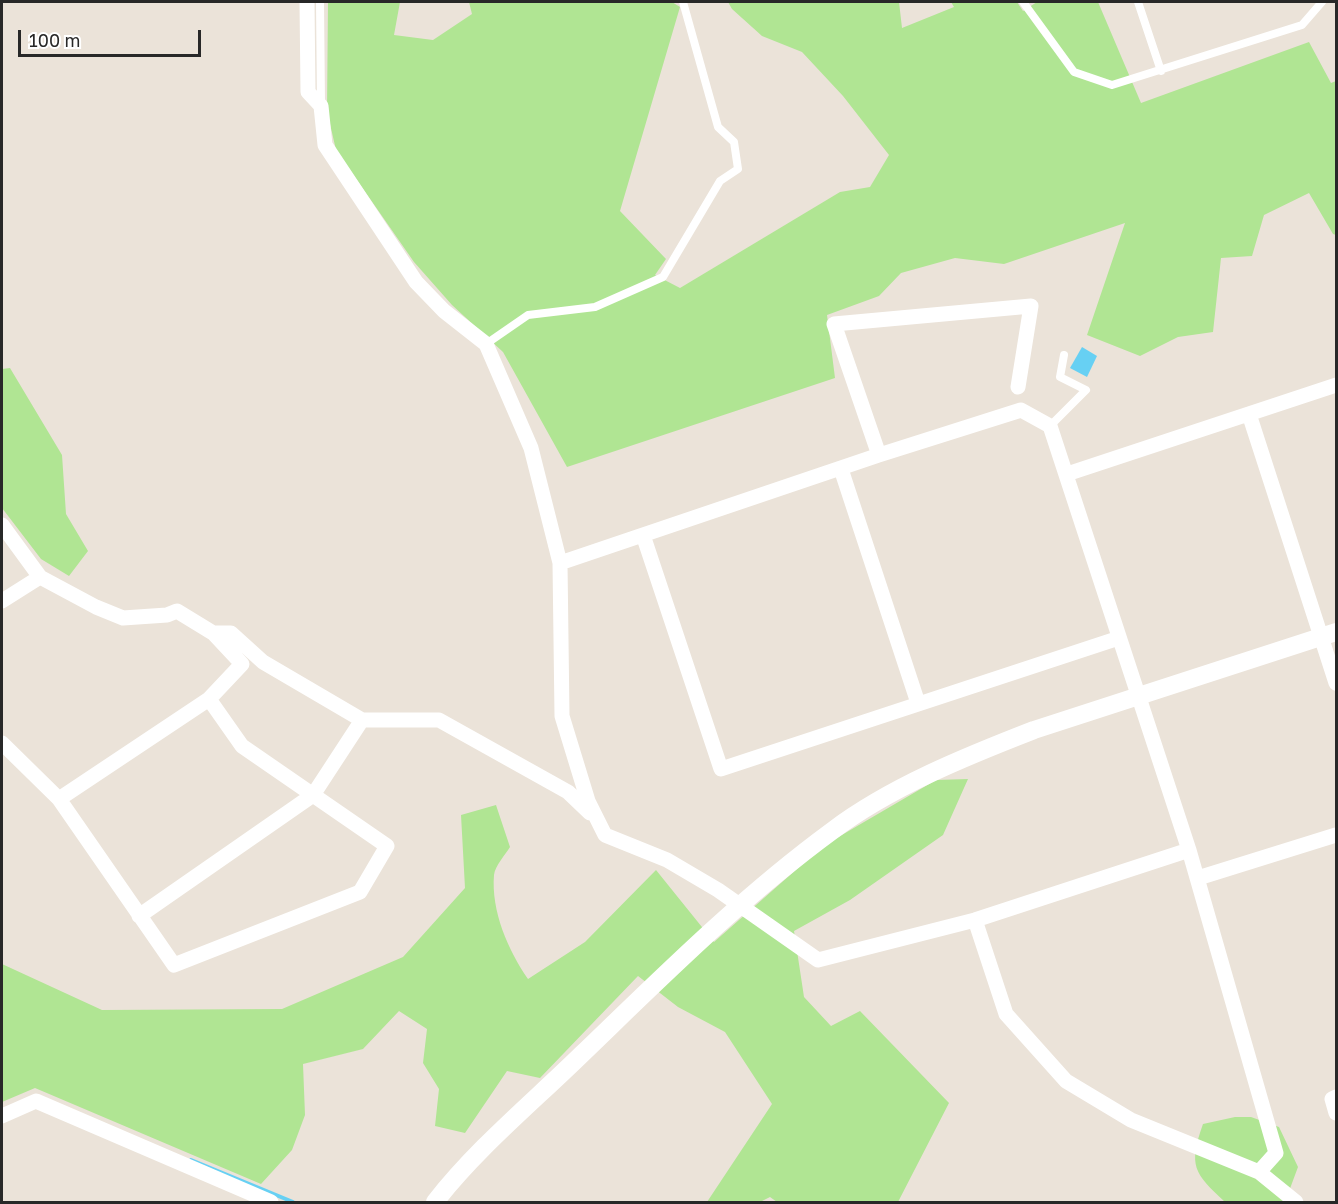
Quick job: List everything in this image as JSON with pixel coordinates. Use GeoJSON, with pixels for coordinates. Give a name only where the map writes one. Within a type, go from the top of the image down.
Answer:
{"type":"FeatureCollection","features":[{"type":"Feature","properties":{"kind":"street"},"geometry":{"type":"LineString","coordinates":[[307,2],[308,92],[321,105],[324,145],[416,282],[444,311],[486,344],[531,448],[560,563],[562,716],[594,817],[605,835],[667,861],[717,890],[819,960],[975,920],[1189,850]]}},
{"type":"Feature","properties":{"kind":"street"},"geometry":{"type":"LineString","coordinates":[[879,455],[834,324],[1031,306],[1018,387]]}},
{"type":"Feature","properties":{"kind":"street"},"geometry":{"type":"LineString","coordinates":[[1067,474],[1336,385]]}},
{"type":"Feature","properties":{"kind":"street"},"geometry":{"type":"LineString","coordinates":[[560,563],[879,455],[1021,410],[1050,426],[1198,878],[1276,1154],[1259,1172]]}},
{"type":"Feature","properties":{"kind":"street"},"geometry":{"type":"LineString","coordinates":[[1250,414],[1328,634],[1336,683]]}},
{"type":"Feature","properties":{"kind":"street"},"geometry":{"type":"LineString","coordinates":[[841,469],[918,703]]}},
{"type":"Feature","properties":{"kind":"street"},"geometry":{"type":"LineString","coordinates":[[2,525],[40,577],[123,618],[177,611],[213,633],[242,664],[209,699],[59,799]]}},
{"type":"Feature","properties":{"kind":"street"},"geometry":{"type":"LineString","coordinates":[[643,535],[721,769],[1119,638]]}},
{"type":"Feature","properties":{"kind":"street"},"geometry":{"type":"LineString","coordinates":[[2,601],[40,577]]}},
{"type":"Feature","properties":{"kind":"street"},"geometry":{"type":"LineString","coordinates":[[213,633],[231,633],[263,662],[362,720],[439,720],[568,792],[594,817]]}},
{"type":"Feature","properties":{"kind":"street"},"geometry":{"type":"LineString","coordinates":[[435,1203],[496,1138],[656,982],[723,922],[833,830],[954,762],[1034,730],[1328,634]]}},
{"type":"Feature","properties":{"kind":"street"},"geometry":{"type":"LineString","coordinates":[[2,743],[59,799],[174,965],[360,892],[387,846],[242,746],[209,699]]}},
{"type":"Feature","properties":{"kind":"street"},"geometry":{"type":"LineString","coordinates":[[139,916],[313,795],[362,720]]}},
{"type":"Feature","properties":{"kind":"street"},"geometry":{"type":"LineString","coordinates":[[1198,878],[1336,835]]}},
{"type":"Feature","properties":{"kind":"street"},"geometry":{"type":"LineString","coordinates":[[975,920],[1006,1014],[1066,1081],[1131,1120],[1259,1172],[1296,1203]]}},
{"type":"Feature","properties":{"kind":"street"},"geometry":{"type":"LineString","coordinates":[[1336,1097],[1332,1099],[1336,1113]]}},
{"type":"Feature","properties":{"kind":"street"},"geometry":{"type":"LineString","coordinates":[[2,1116],[36,1101],[263,1201]]}},
{"type":"Feature","properties":{"kind":"lane"},"geometry":{"type":"LineString","coordinates":[[320,2],[321,105]]}},
{"type":"Feature","properties":{"kind":"lane"},"geometry":{"type":"LineString","coordinates":[[486,344],[528,315],[595,307],[663,278],[720,181],[738,169],[734,142],[718,127],[683,2]]}},
{"type":"Feature","properties":{"kind":"lane"},"geometry":{"type":"LineString","coordinates":[[1023,2],[1074,72],[1112,85],[1302,25],[1322,2]]}},
{"type":"Feature","properties":{"kind":"lane"},"geometry":{"type":"LineString","coordinates":[[1138,2],[1161,70]]}},
{"type":"Feature","properties":{"kind":"lane"},"geometry":{"type":"LineString","coordinates":[[1050,426],[1086,390],[1060,377],[1064,355]]}},
{"type":"Feature","properties":{"kind":"green space"},"geometry":{"type":"Polygon","coordinates":[[[328,2],[400,2],[394,35],[433,40],[472,14],[469,2],[672,2],[680,7],[620,211],[666,259],[655,275],[680,288],[840,192],[870,187],[889,155],[843,96],[802,52],[762,36],[732,9],[728,2],[899,2],[902,28],[954,7],[951,2],[1017,2],[1023,11],[1037,2],[1098,2],[1141,103],[1309,42],[1331,83],[1336,81],[1336,235],[1333,234],[1309,193],[1264,215],[1252,256],[1221,258],[1213,332],[1178,337],[1140,356],[1087,335],[1125,223],[1004,264],[955,258],[901,273],[879,296],[827,315],[835,378],[567,467],[503,352],[452,305],[414,262],[336,150],[327,111],[328,2]]]}},
{"type":"Feature","properties":{"kind":"green space"},"geometry":{"type":"Polygon","coordinates":[[[10,368],[62,455],[66,514],[88,551],[69,576],[41,559],[2,508],[2,369],[10,368]]]}},
{"type":"Feature","properties":{"kind":"green space"},"geometry":{"type":"Polygon","coordinates":[[[968,779],[943,835],[850,900],[794,931],[804,997],[831,1026],[860,1011],[949,1103],[898,1202],[777,1202],[770,1197],[760,1202],[707,1202],[772,1104],[725,1032],[678,1007],[638,976],[540,1078],[507,1071],[465,1133],[435,1126],[439,1089],[423,1063],[427,1029],[399,1011],[363,1049],[303,1064],[305,1115],[292,1150],[261,1184],[35,1088],[2,1102],[2,964],[102,1010],[282,1009],[403,957],[465,888],[461,815],[496,805],[510,847],[498,864],[494,875],[495,902],[502,930],[528,979],[585,942],[656,870],[714,942],[823,846],[936,780],[968,779]]]}},
{"type":"Feature","properties":{"kind":"green space"},"geometry":{"type":"Polygon","coordinates":[[[1235,1117],[1251,1117],[1279,1127],[1298,1167],[1285,1202],[1225,1202],[1200,1176],[1195,1159],[1203,1124],[1235,1117]]]}},
{"type":"Feature","properties":{"kind":"water"},"geometry":{"type":"Polygon","coordinates":[[[1082,347],[1097,356],[1087,377],[1070,368],[1082,347]]]}},
{"type":"Feature","properties":{"kind":"waterway"},"geometry":{"type":"LineString","coordinates":[[191,1160],[293,1202]]}}]}
